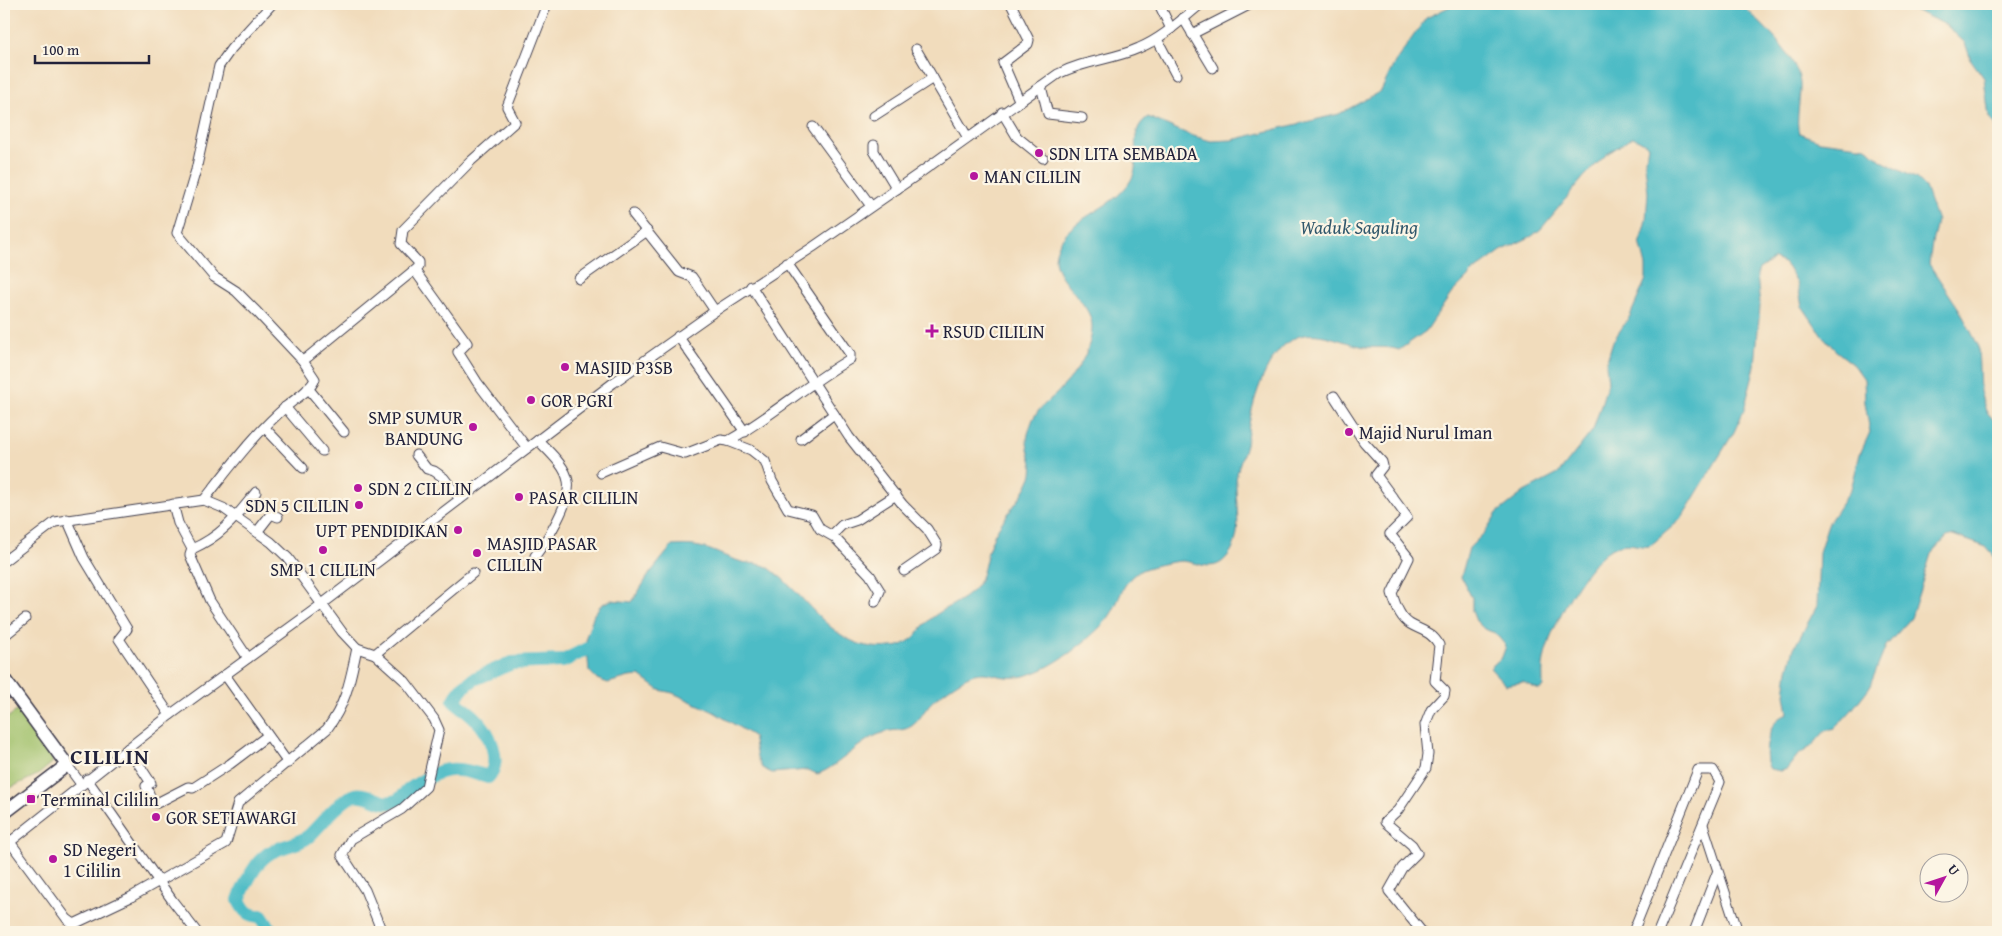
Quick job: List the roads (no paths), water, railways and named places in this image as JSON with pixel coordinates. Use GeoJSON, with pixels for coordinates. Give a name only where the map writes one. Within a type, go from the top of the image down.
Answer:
{"type":"FeatureCollection","features":[{"type":"Feature","properties":{"kind":"main road"},"geometry":{"type":"LineString","coordinates":[[4,679],[67,765],[4,813]]}},
{"type":"Feature","properties":{"kind":"street"},"geometry":{"type":"LineString","coordinates":[[204,500],[236,458],[286,407],[314,383],[315,376],[236,291],[214,277],[176,231],[196,170],[219,66],[231,49],[272,4]]}},
{"type":"Feature","properties":{"kind":"street"},"geometry":{"type":"LineString","coordinates":[[303,362],[415,271],[418,262],[400,241],[403,230],[471,161],[515,122],[507,108],[547,4]]}},
{"type":"Feature","properties":{"kind":"street"},"geometry":{"type":"LineString","coordinates":[[1011,4],[1030,40],[1028,44],[1003,63],[1019,100]]}},
{"type":"Feature","properties":{"kind":"street"},"geometry":{"type":"LineString","coordinates":[[1159,4],[1171,29]]}},
{"type":"Feature","properties":{"kind":"street"},"geometry":{"type":"LineString","coordinates":[[357,648],[347,695],[338,714],[327,729],[238,803],[224,845],[131,897],[71,923],[7,839],[170,715],[321,605],[538,440],[715,310],[871,206],[1040,86],[1069,68],[1128,52],[1157,38],[1201,4]]}},
{"type":"Feature","properties":{"kind":"street"},"geometry":{"type":"LineString","coordinates":[[1192,34],[1250,4]]}},
{"type":"Feature","properties":{"kind":"street"},"geometry":{"type":"LineString","coordinates":[[1183,18],[1213,68]]}},
{"type":"Feature","properties":{"kind":"street"},"geometry":{"type":"LineString","coordinates":[[1157,38],[1176,75]]}},
{"type":"Feature","properties":{"kind":"street"},"geometry":{"type":"LineString","coordinates":[[916,49],[968,138]]}},
{"type":"Feature","properties":{"kind":"street"},"geometry":{"type":"LineString","coordinates":[[874,116],[933,78]]}},
{"type":"Feature","properties":{"kind":"street"},"geometry":{"type":"LineString","coordinates":[[1040,86],[1048,114],[1082,118]]}},
{"type":"Feature","properties":{"kind":"street"},"geometry":{"type":"LineString","coordinates":[[1002,112],[1017,137],[1043,158]]}},
{"type":"Feature","properties":{"kind":"street"},"geometry":{"type":"LineString","coordinates":[[813,127],[871,206]]}},
{"type":"Feature","properties":{"kind":"street"},"geometry":{"type":"LineString","coordinates":[[874,145],[874,151],[897,188]]}},
{"type":"Feature","properties":{"kind":"street"},"geometry":{"type":"LineString","coordinates":[[634,214],[679,272],[692,277],[715,310]]}},
{"type":"Feature","properties":{"kind":"street"},"geometry":{"type":"LineString","coordinates":[[579,279],[647,232]]}},
{"type":"Feature","properties":{"kind":"street"},"geometry":{"type":"LineString","coordinates":[[728,442],[745,432],[813,381],[851,357],[787,262]]}},
{"type":"Feature","properties":{"kind":"street"},"geometry":{"type":"LineString","coordinates":[[415,271],[467,343],[458,352],[477,382],[528,448]]}},
{"type":"Feature","properties":{"kind":"street"},"geometry":{"type":"LineString","coordinates":[[751,286],[849,437],[896,495],[927,529],[938,546],[904,571]]}},
{"type":"Feature","properties":{"kind":"street"},"geometry":{"type":"LineString","coordinates":[[678,336],[745,432]]}},
{"type":"Feature","properties":{"kind":"street"},"geometry":{"type":"LineString","coordinates":[[308,388],[344,432]]}},
{"type":"Feature","properties":{"kind":"street"},"geometry":{"type":"LineString","coordinates":[[1334,396],[1364,442],[1382,462],[1383,466],[1376,475],[1407,516],[1390,534],[1409,558],[1392,593],[1393,599],[1403,618],[1410,624],[1426,630],[1439,645],[1436,681],[1445,690],[1444,696],[1431,710],[1425,726],[1428,761],[1420,780],[1411,787],[1398,810],[1385,822],[1412,845],[1418,853],[1402,868],[1389,891],[1422,932]]}},
{"type":"Feature","properties":{"kind":"street"},"geometry":{"type":"LineString","coordinates":[[286,407],[322,451]]}},
{"type":"Feature","properties":{"kind":"street"},"geometry":{"type":"LineString","coordinates":[[801,439],[834,414]]}},
{"type":"Feature","properties":{"kind":"street"},"geometry":{"type":"LineString","coordinates":[[265,428],[303,468]]}},
{"type":"Feature","properties":{"kind":"street"},"geometry":{"type":"LineString","coordinates":[[535,556],[557,521],[569,483],[564,470],[538,440]]}},
{"type":"Feature","properties":{"kind":"street"},"geometry":{"type":"LineString","coordinates":[[601,473],[660,446],[685,454],[721,440],[750,450],[765,460],[772,481],[788,509],[812,515],[820,529],[832,535],[870,575],[879,588],[880,594],[876,602]]}},
{"type":"Feature","properties":{"kind":"street"},"geometry":{"type":"LineString","coordinates":[[416,455],[427,469],[434,471],[444,478],[460,499]]}},
{"type":"Feature","properties":{"kind":"street"},"geometry":{"type":"LineString","coordinates":[[248,658],[210,601],[190,555],[192,549],[215,538],[236,517],[256,492]]}},
{"type":"Feature","properties":{"kind":"street"},"geometry":{"type":"LineString","coordinates":[[832,535],[842,525],[857,520],[896,495]]}},
{"type":"Feature","properties":{"kind":"street"},"geometry":{"type":"LineString","coordinates":[[4,561],[48,525],[68,519],[204,500],[236,517],[288,558],[321,605],[357,648],[375,654],[405,681],[434,719],[439,730],[426,787],[402,809],[356,834],[346,844],[342,855],[365,890],[382,932]]}},
{"type":"Feature","properties":{"kind":"street"},"geometry":{"type":"LineString","coordinates":[[173,504],[178,523],[192,549]]}},
{"type":"Feature","properties":{"kind":"street"},"geometry":{"type":"LineString","coordinates":[[257,532],[271,514],[278,518]]}},
{"type":"Feature","properties":{"kind":"street"},"geometry":{"type":"LineString","coordinates":[[68,519],[84,558],[127,629],[119,639],[170,715]]}},
{"type":"Feature","properties":{"kind":"street"},"geometry":{"type":"LineString","coordinates":[[375,654],[473,573]]}},
{"type":"Feature","properties":{"kind":"street"},"geometry":{"type":"LineString","coordinates":[[4,636],[25,619]]}},
{"type":"Feature","properties":{"kind":"street"},"geometry":{"type":"LineString","coordinates":[[225,675],[266,736],[288,763]]}},
{"type":"Feature","properties":{"kind":"street"},"geometry":{"type":"LineString","coordinates":[[128,748],[151,783],[146,786],[152,801],[156,803],[188,787],[193,788],[230,764],[266,736]]}},
{"type":"Feature","properties":{"kind":"street"},"geometry":{"type":"LineString","coordinates":[[67,765],[84,782],[196,931]]}},
{"type":"Feature","properties":{"kind":"street"},"geometry":{"type":"LineString","coordinates":[[1633,932],[1698,770],[1713,770],[1720,782],[1658,932]]}},
{"type":"Feature","properties":{"kind":"street"},"geometry":{"type":"LineString","coordinates":[[1703,825],[1717,873],[1738,932]]}},
{"type":"Feature","properties":{"kind":"street"},"geometry":{"type":"LineString","coordinates":[[1694,932],[1717,873]]}},
{"type":"Feature","properties":{"kind":"water","name":"Waduk Saguling"},"geometry":{"type":"Polygon","coordinates":[[[1455,4],[1741,4],[1776,40],[1797,72],[1800,83],[1799,133],[1820,141],[1866,147],[1882,161],[1917,179],[1925,187],[1937,221],[1929,264],[1959,309],[1978,345],[1980,392],[1986,411],[1998,425],[1998,561],[1986,547],[1953,535],[1947,537],[1931,554],[1911,618],[1886,646],[1869,688],[1835,728],[1825,731],[1812,746],[1797,756],[1787,769],[1781,771],[1770,769],[1766,754],[1768,742],[1774,724],[1788,713],[1785,694],[1788,670],[1794,648],[1817,606],[1819,552],[1828,524],[1851,489],[1860,454],[1870,432],[1865,403],[1864,379],[1854,365],[1835,350],[1822,335],[1802,306],[1797,283],[1784,263],[1774,259],[1759,269],[1757,275],[1760,306],[1755,366],[1744,410],[1734,432],[1681,519],[1650,546],[1622,545],[1605,553],[1582,579],[1561,613],[1553,631],[1543,663],[1543,687],[1539,690],[1523,682],[1506,685],[1490,668],[1502,657],[1506,646],[1495,633],[1484,629],[1476,621],[1472,611],[1472,598],[1461,577],[1469,548],[1485,532],[1497,513],[1524,492],[1558,474],[1593,430],[1608,382],[1606,364],[1613,341],[1630,316],[1646,279],[1646,266],[1640,242],[1646,220],[1648,193],[1645,165],[1648,145],[1633,137],[1607,154],[1583,178],[1541,229],[1532,236],[1501,251],[1474,271],[1451,294],[1426,331],[1399,350],[1366,347],[1316,335],[1300,336],[1290,341],[1281,349],[1273,359],[1260,383],[1252,408],[1246,444],[1236,481],[1238,521],[1232,550],[1226,558],[1216,565],[1205,566],[1178,561],[1153,566],[1138,572],[1128,581],[1113,611],[1101,626],[1071,652],[1049,666],[1032,674],[1015,677],[984,673],[969,676],[937,697],[913,725],[906,729],[876,735],[835,765],[818,774],[807,770],[772,773],[762,768],[757,758],[753,736],[714,712],[673,693],[659,690],[640,676],[608,683],[597,679],[589,671],[586,637],[594,614],[601,605],[611,600],[632,602],[650,573],[672,546],[702,547],[742,562],[766,566],[784,580],[824,621],[838,633],[854,642],[871,647],[894,647],[903,645],[916,636],[930,619],[971,593],[979,583],[993,538],[1031,477],[1032,463],[1027,441],[1033,419],[1040,409],[1069,380],[1080,365],[1088,348],[1092,328],[1091,318],[1079,299],[1064,281],[1055,262],[1056,252],[1061,240],[1069,230],[1113,200],[1131,180],[1135,164],[1137,130],[1141,123],[1148,117],[1190,135],[1211,141],[1232,140],[1339,114],[1381,91],[1395,62],[1426,18],[1455,4]]]}},
{"type":"Feature","properties":{"kind":"water"},"geometry":{"type":"Polygon","coordinates":[[[1901,4],[1998,4],[1998,129],[1989,117],[1984,78],[1971,60],[1965,43],[1946,25],[1901,4]]]}},
{"type":"Feature","properties":{"kind":"waterway"},"geometry":{"type":"LineString","coordinates":[[272,932],[261,916],[247,912],[239,900],[249,878],[263,858],[274,851],[305,839],[338,806],[355,795],[385,802],[396,801],[421,782],[439,772],[447,770],[464,771],[488,777],[494,763],[492,746],[485,730],[480,724],[470,713],[454,701],[461,689],[474,679],[512,663],[563,661],[597,644],[603,644]]}},
{"type":"Feature","properties":{"kind":"place","name":"SDN LITA SEMBADA"},"geometry":{"type":"Point","coordinates":[1039,153]}},
{"type":"Feature","properties":{"kind":"place","name":"MAN CILILIN"},"geometry":{"type":"Point","coordinates":[974,176]}},
{"type":"Feature","properties":{"kind":"place","name":"RSUD CILILIN"},"geometry":{"type":"Point","coordinates":[932,331]}},
{"type":"Feature","properties":{"kind":"place","name":"MASJID P3SB"},"geometry":{"type":"Point","coordinates":[565,367]}},
{"type":"Feature","properties":{"kind":"place","name":"GOR PGRI"},"geometry":{"type":"Point","coordinates":[531,400]}},
{"type":"Feature","properties":{"kind":"place","name":"SMP SUMUR BANDUNG"},"geometry":{"type":"Point","coordinates":[473,427]}},
{"type":"Feature","properties":{"kind":"place","name":"Majid Nurul Iman"},"geometry":{"type":"Point","coordinates":[1349,432]}},
{"type":"Feature","properties":{"kind":"place","name":"SDN 2 CILILIN"},"geometry":{"type":"Point","coordinates":[358,488]}},
{"type":"Feature","properties":{"kind":"place","name":"PASAR CILILIN"},"geometry":{"type":"Point","coordinates":[519,497]}},
{"type":"Feature","properties":{"kind":"place","name":"SDN 5 CILILIN"},"geometry":{"type":"Point","coordinates":[359,505]}},
{"type":"Feature","properties":{"kind":"place","name":"UPT PENDIDIKAN"},"geometry":{"type":"Point","coordinates":[458,530]}},
{"type":"Feature","properties":{"kind":"place","name":"SMP 1 CILILIN"},"geometry":{"type":"Point","coordinates":[323,550]}},
{"type":"Feature","properties":{"kind":"place","name":"MASJID PASAR CILILIN"},"geometry":{"type":"Point","coordinates":[477,553]}},
{"type":"Feature","properties":{"kind":"place","name":"Terminal Cililin"},"geometry":{"type":"Point","coordinates":[31,799]}},
{"type":"Feature","properties":{"kind":"place","name":"GOR SETIAWARGI"},"geometry":{"type":"Point","coordinates":[156,817]}},
{"type":"Feature","properties":{"kind":"place","name":"SD Negeri 1 Cililin"},"geometry":{"type":"Point","coordinates":[53,859]}},
{"type":"Feature","properties":{"kind":"district","name":"CILILIN"},"geometry":{"type":"Point","coordinates":[110,756]}}]}
